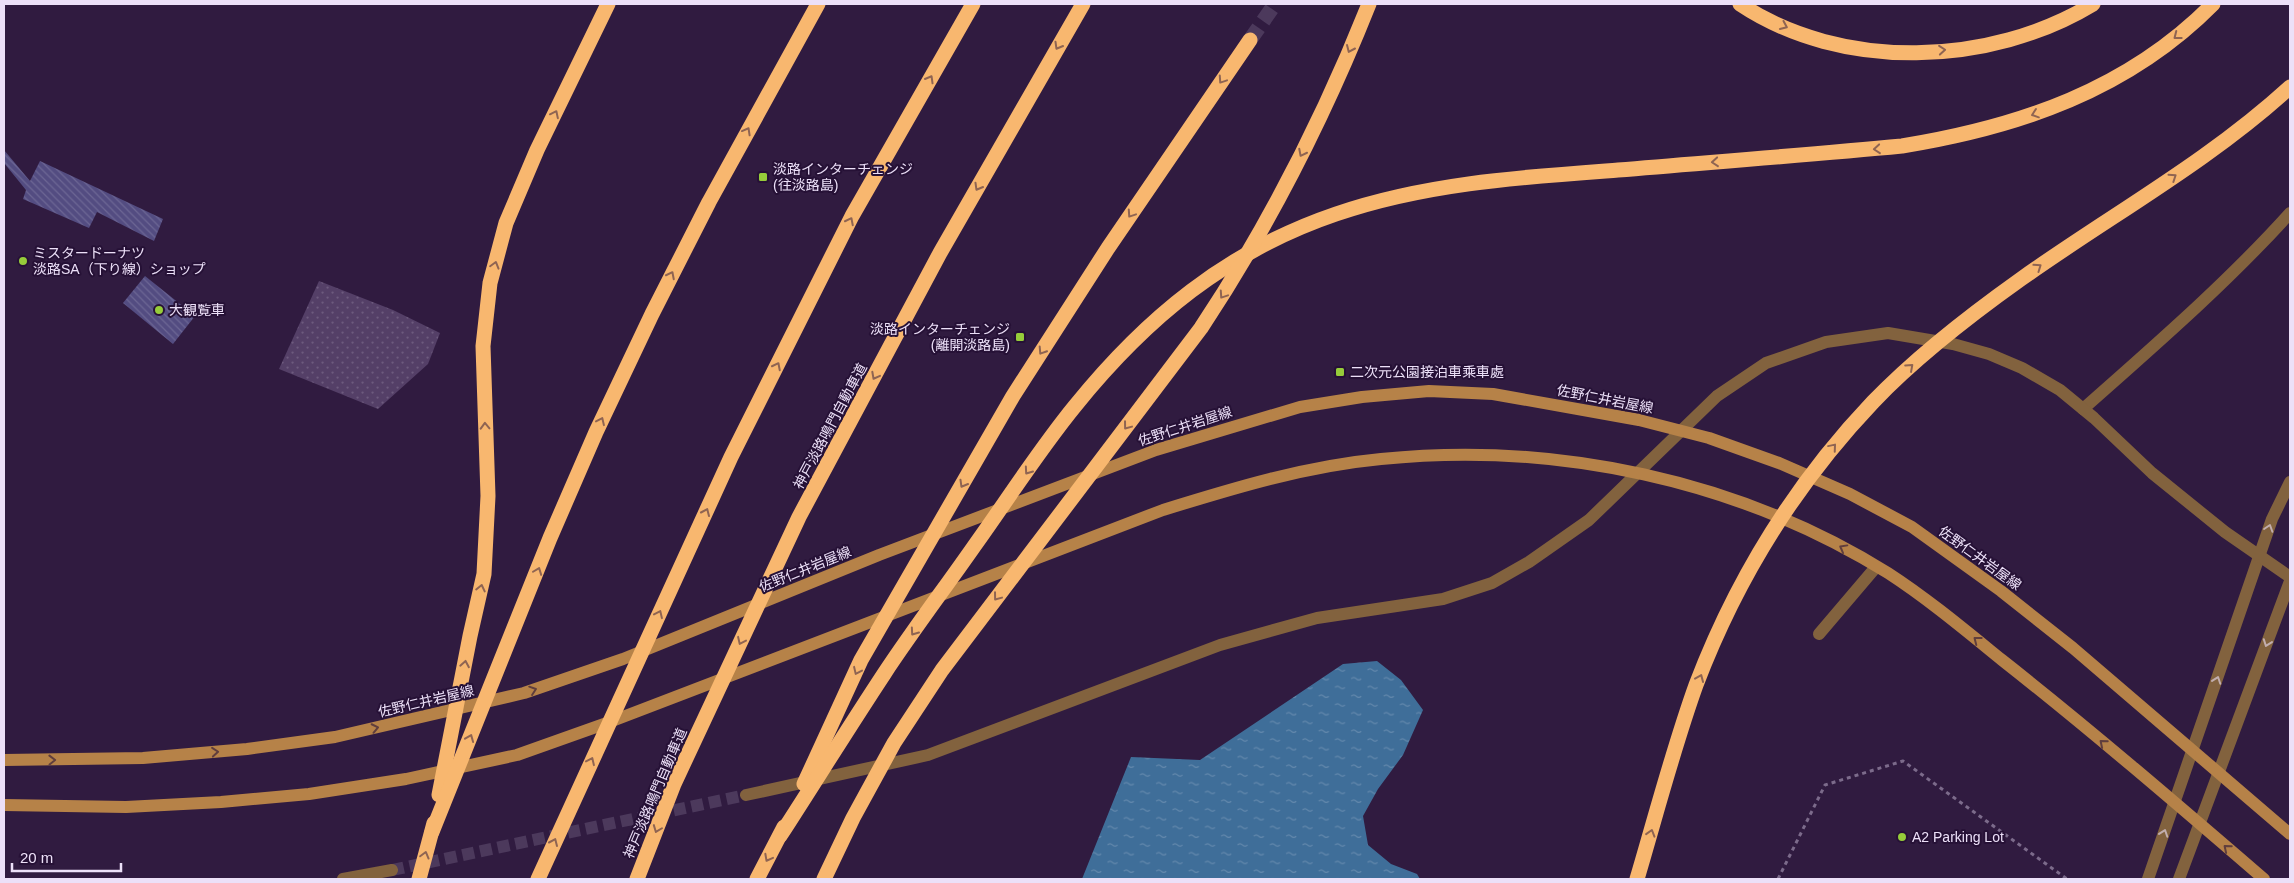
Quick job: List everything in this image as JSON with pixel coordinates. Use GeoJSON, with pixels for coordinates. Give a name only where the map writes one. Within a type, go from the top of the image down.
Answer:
{"type":"FeatureCollection","features":[{"type":"Feature","properties":{"kind":"highway"},"geometry":{"type":"LineString","coordinates":[[419,879],[432,832],[484,574],[488,496],[483,346],[490,283],[506,223],[537,150],[608,4]]}},
{"type":"Feature","properties":{"kind":"highway"},"geometry":{"type":"LineString","coordinates":[[432,832],[520,617],[550,538],[592,441],[652,314],[709,202],[818,4]]}},
{"type":"Feature","properties":{"kind":"highway"},"geometry":{"type":"LineString","coordinates":[[538,879],[731,457],[852,216],[973,4]]}},
{"type":"Feature","properties":{"kind":"highway","name":"神戸淡路鳴門自動車道"},"geometry":{"type":"LineString","coordinates":[[638,879],[674,784],[799,517],[940,253],[1083,4]]}},
{"type":"Feature","properties":{"kind":"highway"},"geometry":{"type":"LineString","coordinates":[[824,879],[853,818],[894,743],[942,670],[1201,328],[1230,285],[1261,233],[1324,109],[1368,4]]}},
{"type":"Feature","properties":{"kind":"highway"},"geometry":{"type":"LineString","coordinates":[[1740,4],[1755,14],[1804,35],[1859,48],[1916,53],[1969,48],[2024,36],[2072,16],[2093,4]]}},
{"type":"Feature","properties":{"kind":"highway"},"geometry":{"type":"LineString","coordinates":[[780,836],[885,672],[1056,431],[1112,363],[1150,325],[1185,295],[1228,263],[1283,234],[1337,213],[1399,197],[1458,186],[1531,176],[1894,147],[1953,138],[2008,123],[2062,105],[2110,82],[2154,54],[2196,21],[2213,4]]}},
{"type":"Feature","properties":{"kind":"highway"},"geometry":{"type":"LineString","coordinates":[[757,879],[780,836],[861,660],[1013,396],[1108,248],[1250,40]]}},
{"type":"Feature","properties":{"kind":"highway"},"geometry":{"type":"LineString","coordinates":[[1637,879],[1697,685],[1728,613],[1757,556],[1792,500],[1830,449],[1874,400],[1962,323],[2081,237],[2218,147],[2266,110],[2290,87]]}},
{"type":"Feature","properties":{"kind":"main road","name":"佐野仁井岩屋線"},"geometry":{"type":"LineString","coordinates":[[4,760],[143,758],[247,750],[335,737],[524,693],[623,659],[879,555],[1156,450],[1300,407],[1362,397],[1429,391],[1493,394],[1639,420],[1709,438],[1779,463],[1850,494],[1912,527],[2001,591],[2073,648],[2290,834]]}},
{"type":"Feature","properties":{"kind":"main road"},"geometry":{"type":"LineString","coordinates":[[4,805],[126,807],[221,802],[309,794],[406,779],[517,754],[607,723],[1163,510],[1245,484],[1379,459],[1446,455],[1522,455],[1596,466],[1677,482],[1749,506],[1816,534],[1876,567],[1956,623],[2030,682],[2264,879]]}},
{"type":"Feature","properties":{"kind":"street"},"geometry":{"type":"LineString","coordinates":[[2083,409],[2186,318],[2261,245],[2290,213]]}},
{"type":"Feature","properties":{"kind":"street"},"geometry":{"type":"LineString","coordinates":[[746,795],[928,755],[1220,645],[1318,618],[1443,599],[1492,583],[1529,562],[1589,520],[1717,396],[1766,363],[1826,342],[1888,333],[1953,344],[1989,354],[2022,368],[2060,390],[2152,473],[2225,532],[2290,579],[2178,879]]}},
{"type":"Feature","properties":{"kind":"street"},"geometry":{"type":"LineString","coordinates":[[2148,879],[2272,519],[2290,482]]}},
{"type":"Feature","properties":{"kind":"street"},"geometry":{"type":"LineString","coordinates":[[1820,634],[1876,567]]}},
{"type":"Feature","properties":{"kind":"street"},"geometry":{"type":"LineString","coordinates":[[343,879],[392,870]]}},
{"type":"Feature","properties":{"kind":"path"},"geometry":{"type":"LineString","coordinates":[[1778,879],[1825,785],[1903,761],[2067,879]]}},
{"type":"Feature","properties":{"kind":"shaded area"},"geometry":{"type":"Polygon","coordinates":[[[319,281],[393,310],[440,333],[428,364],[378,409],[279,369],[319,281]]]}},
{"type":"Feature","properties":{"kind":"water"},"geometry":{"type":"Polygon","coordinates":[[[1377,661],[1401,680],[1423,710],[1403,755],[1378,789],[1363,816],[1368,845],[1391,864],[1417,874],[1420,879],[1082,879],[1131,757],[1200,760],[1343,664],[1377,661]]]}},
{"type":"Feature","properties":{"kind":"building"},"geometry":{"type":"Polygon","coordinates":[[[4,150],[30,181],[40,161],[163,219],[154,241],[97,212],[89,228],[23,199],[26,190],[4,163],[4,150]]]}},
{"type":"Feature","properties":{"kind":"building","name":"大観覧車"},"geometry":{"type":"Polygon","coordinates":[[[145,276],[195,316],[173,344],[123,303],[145,276]]]}},
{"type":"Feature","properties":{"kind":"tunnel"},"geometry":{"type":"LineString","coordinates":[[1250,40],[1275,4]]}},
{"type":"Feature","properties":{"kind":"tunnel"},"geometry":{"type":"LineString","coordinates":[[392,870],[746,795]]}},
{"type":"Feature","properties":{"kind":"place","name":"淡路インターチェンジ (往淡路島)"},"geometry":{"type":"Point","coordinates":[763,177]}},
{"type":"Feature","properties":{"kind":"place","name":"ミスタードーナツ 淡路SA（下り線）ショップ"},"geometry":{"type":"Point","coordinates":[23,261]}},
{"type":"Feature","properties":{"kind":"place","name":"大観覧車"},"geometry":{"type":"Point","coordinates":[159,310]}},
{"type":"Feature","properties":{"kind":"place","name":"淡路インターチェンジ (離開淡路島)"},"geometry":{"type":"Point","coordinates":[1020,337]}},
{"type":"Feature","properties":{"kind":"place","name":"二次元公園接泊車乘車處"},"geometry":{"type":"Point","coordinates":[1340,372]}},
{"type":"Feature","properties":{"kind":"place","name":"A2 Parking Lot"},"geometry":{"type":"Point","coordinates":[1902,837]}}]}
